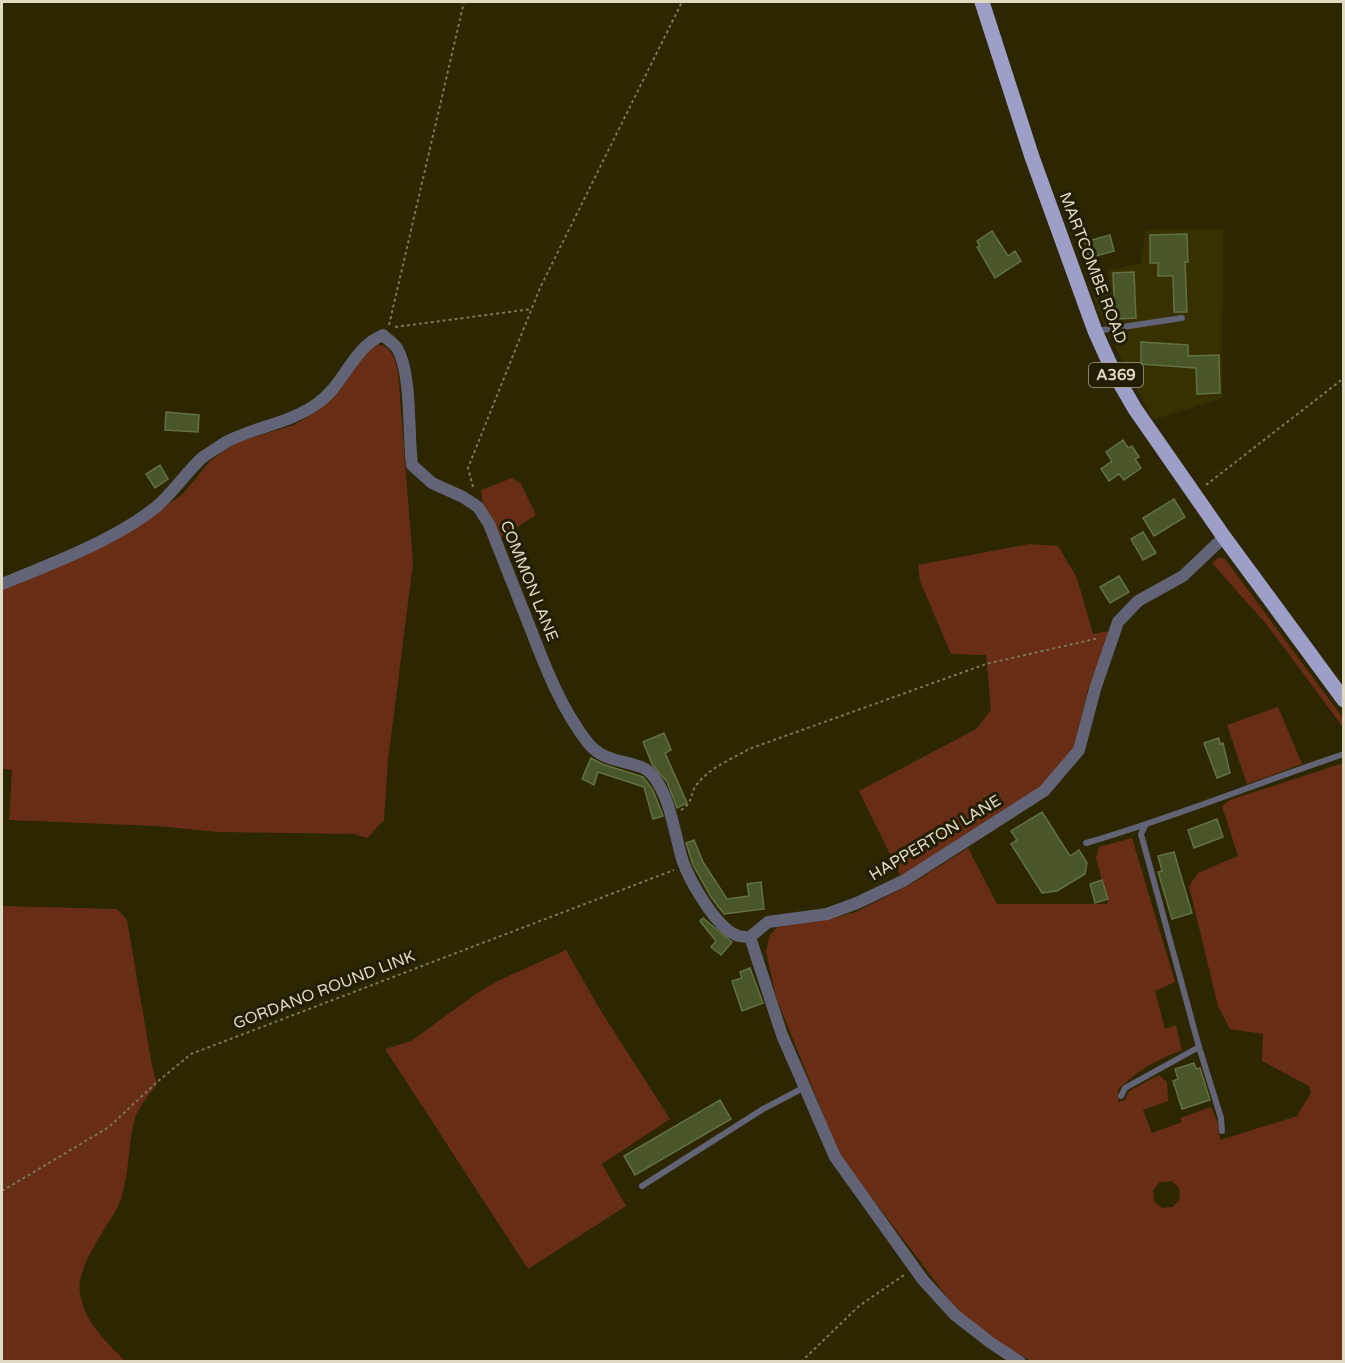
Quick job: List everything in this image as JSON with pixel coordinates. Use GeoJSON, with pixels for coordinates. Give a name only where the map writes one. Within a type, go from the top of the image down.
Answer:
{"type":"FeatureCollection","features":[{"type":"Feature","properties":{"kind":"main road","name":"MARTCOMBE ROAD"},"geometry":{"type":"LineString","coordinates":[[982,2],[1032,157],[1095,331],[1113,371],[1135,409],[1224,537],[1344,700]]}},
{"type":"Feature","properties":{"kind":"street"},"geometry":{"type":"LineString","coordinates":[[2,584],[61,560],[136,520],[156,507],[203,457],[228,442],[258,429],[287,421],[320,403],[338,383],[365,345],[383,335],[396,346],[401,358],[412,465],[432,483],[463,497],[478,507]]}},
{"type":"Feature","properties":{"kind":"street","name":"COMMON LANE"},"geometry":{"type":"LineString","coordinates":[[478,507],[489,524],[551,680],[570,716],[598,755],[647,769],[655,778],[665,797],[685,866],[711,911],[725,928],[738,936],[750,937]]}},
{"type":"Feature","properties":{"kind":"street","name":"HAPPERTON LANE"},"geometry":{"type":"LineString","coordinates":[[750,937],[768,922],[826,914],[857,903],[905,880],[1044,791],[1079,750],[1095,688],[1118,622],[1138,601],[1183,576],[1224,537]]}},
{"type":"Feature","properties":{"kind":"street"},"geometry":{"type":"LineString","coordinates":[[750,937],[782,1035],[835,1157],[918,1274],[954,1315],[1020,1362]]}},
{"type":"Feature","properties":{"kind":"lane"},"geometry":{"type":"LineString","coordinates":[[1095,331],[1182,318]]}},
{"type":"Feature","properties":{"kind":"lane"},"geometry":{"type":"LineString","coordinates":[[1086,843],[1145,826],[1344,754]]}},
{"type":"Feature","properties":{"kind":"lane"},"geometry":{"type":"LineString","coordinates":[[1145,826],[1140,834],[1221,1118],[1222,1131]]}},
{"type":"Feature","properties":{"kind":"lane"},"geometry":{"type":"LineString","coordinates":[[1121,1096],[1125,1088],[1199,1047]]}},
{"type":"Feature","properties":{"kind":"lane"},"geometry":{"type":"LineString","coordinates":[[642,1186],[764,1109],[804,1087]]}},
{"type":"Feature","properties":{"kind":"path"},"geometry":{"type":"LineString","coordinates":[[464,2],[388,328],[531,309]]}},
{"type":"Feature","properties":{"kind":"path"},"geometry":{"type":"LineString","coordinates":[[478,507],[468,468],[531,309],[682,2]]}},
{"type":"Feature","properties":{"kind":"path"},"geometry":{"type":"LineString","coordinates":[[1194,494],[1344,378]]}},
{"type":"Feature","properties":{"kind":"path"},"geometry":{"type":"LineString","coordinates":[[671,817],[690,804],[696,784],[713,769],[749,749],[986,664],[1113,635]]}},
{"type":"Feature","properties":{"kind":"path","name":"GORDANO ROUND LINK"},"geometry":{"type":"LineString","coordinates":[[2,1191],[109,1127],[191,1054],[685,866]]}},
{"type":"Feature","properties":{"kind":"path"},"geometry":{"type":"LineString","coordinates":[[801,1362],[822,1339],[859,1306],[889,1285],[892,1279],[897,1279]]}},
{"type":"Feature","properties":{"kind":"shaded area"},"geometry":{"type":"Polygon","coordinates":[[[1223,229],[1222,398],[1153,420],[1101,318],[1091,287],[1110,289],[1108,270],[1140,264],[1146,230],[1223,229]]]}},
{"type":"Feature","properties":{"kind":"shaded area"},"geometry":{"type":"Polygon","coordinates":[[[378,344],[390,351],[398,372],[413,563],[388,760],[384,820],[367,838],[355,834],[218,832],[157,826],[9,820],[12,770],[2,769],[2,589],[156,512],[182,495],[210,461],[237,442],[294,425],[320,409],[340,390],[368,350],[378,344]]]}},
{"type":"Feature","properties":{"kind":"shaded area"},"geometry":{"type":"Polygon","coordinates":[[[512,478],[521,484],[536,515],[500,538],[483,504],[481,490],[512,478]]]}},
{"type":"Feature","properties":{"kind":"shaded area"},"geometry":{"type":"Polygon","coordinates":[[[1029,544],[1058,546],[1077,578],[1093,634],[1110,631],[1087,693],[1074,747],[1042,787],[909,873],[900,875],[859,791],[976,729],[991,710],[986,655],[951,654],[920,581],[918,565],[1029,544]]]}},
{"type":"Feature","properties":{"kind":"shaded area"},"geometry":{"type":"Polygon","coordinates":[[[1219,557],[1225,559],[1343,718],[1343,727],[1267,625],[1212,563],[1219,557]]]}},
{"type":"Feature","properties":{"kind":"shaded area"},"geometry":{"type":"Polygon","coordinates":[[[1278,707],[1302,764],[1247,784],[1227,725],[1278,707]]]}},
{"type":"Feature","properties":{"kind":"shaded area"},"geometry":{"type":"Polygon","coordinates":[[[1343,763],[1343,1361],[1031,1361],[991,1339],[957,1310],[840,1156],[776,997],[766,951],[770,935],[778,926],[830,919],[856,912],[913,883],[968,848],[997,904],[1108,904],[1096,858],[1099,847],[1132,838],[1175,982],[1155,991],[1165,1029],[1176,1025],[1182,1050],[1132,1077],[1118,1090],[1118,1102],[1125,1100],[1129,1091],[1159,1075],[1167,1082],[1168,1101],[1143,1110],[1152,1133],[1182,1122],[1180,1118],[1211,1107],[1218,1123],[1220,1140],[1297,1116],[1311,1093],[1309,1086],[1262,1061],[1263,1034],[1230,1029],[1218,1006],[1189,886],[1198,873],[1238,856],[1222,806],[1230,800],[1343,763]],[[1171,1181],[1160,1182],[1153,1190],[1154,1201],[1162,1208],[1173,1207],[1180,1199],[1179,1188],[1171,1181]]]}},
{"type":"Feature","properties":{"kind":"shaded area"},"geometry":{"type":"Polygon","coordinates":[[[2,906],[117,909],[127,920],[157,1084],[136,1117],[121,1198],[86,1261],[80,1284],[80,1294],[91,1323],[125,1361],[2,1361],[2,906]]]}},
{"type":"Feature","properties":{"kind":"shaded area"},"geometry":{"type":"Polygon","coordinates":[[[566,950],[599,1008],[670,1119],[602,1164],[626,1206],[528,1269],[385,1049],[411,1041],[477,993],[566,950]]]}},
{"type":"Feature","properties":{"kind":"building"},"geometry":{"type":"Polygon","coordinates":[[[992,231],[1008,256],[1015,251],[1021,261],[995,278],[977,247],[980,246],[977,241],[992,231]]]}},
{"type":"Feature","properties":{"kind":"building"},"geometry":{"type":"Polygon","coordinates":[[[1187,234],[1188,262],[1185,262],[1187,312],[1174,312],[1173,276],[1158,276],[1158,263],[1150,263],[1150,235],[1187,234]]]}},
{"type":"Feature","properties":{"kind":"building"},"geometry":{"type":"Polygon","coordinates":[[[1110,235],[1114,251],[1089,258],[1085,242],[1110,235]]]}},
{"type":"Feature","properties":{"kind":"building"},"geometry":{"type":"Polygon","coordinates":[[[1134,272],[1136,318],[1115,319],[1113,273],[1134,272]]]}},
{"type":"Feature","properties":{"kind":"building"},"geometry":{"type":"Polygon","coordinates":[[[1141,342],[1188,345],[1188,356],[1219,355],[1220,393],[1197,394],[1196,368],[1141,364],[1141,342]]]}},
{"type":"Feature","properties":{"kind":"building"},"geometry":{"type":"Polygon","coordinates":[[[166,412],[199,415],[198,432],[165,430],[166,412]]]}},
{"type":"Feature","properties":{"kind":"building"},"geometry":{"type":"Polygon","coordinates":[[[1123,440],[1128,448],[1132,446],[1139,457],[1135,459],[1141,468],[1124,480],[1119,474],[1109,481],[1101,469],[1112,461],[1106,452],[1123,440]]]}},
{"type":"Feature","properties":{"kind":"building"},"geometry":{"type":"Polygon","coordinates":[[[160,465],[168,479],[155,488],[146,474],[160,465]]]}},
{"type":"Feature","properties":{"kind":"building"},"geometry":{"type":"Polygon","coordinates":[[[1174,499],[1185,517],[1154,536],[1143,518],[1174,499]]]}},
{"type":"Feature","properties":{"kind":"building"},"geometry":{"type":"Polygon","coordinates":[[[1143,532],[1156,553],[1143,560],[1131,539],[1143,532]]]}},
{"type":"Feature","properties":{"kind":"building"},"geometry":{"type":"Polygon","coordinates":[[[1119,576],[1129,592],[1110,603],[1100,587],[1119,576]]]}},
{"type":"Feature","properties":{"kind":"building"},"geometry":{"type":"Polygon","coordinates":[[[664,733],[671,750],[665,753],[687,803],[677,808],[667,782],[652,764],[643,742],[664,733]]]}},
{"type":"Feature","properties":{"kind":"building"},"geometry":{"type":"Polygon","coordinates":[[[1219,738],[1220,744],[1223,743],[1230,773],[1217,778],[1204,743],[1219,738]]]}},
{"type":"Feature","properties":{"kind":"building"},"geometry":{"type":"Polygon","coordinates":[[[591,758],[602,764],[643,777],[653,790],[663,816],[653,819],[644,787],[598,772],[594,785],[582,779],[591,758]]]}},
{"type":"Feature","properties":{"kind":"building"},"geometry":{"type":"Polygon","coordinates":[[[1042,812],[1070,856],[1079,850],[1087,863],[1085,874],[1057,891],[1042,893],[1011,844],[1017,840],[1011,831],[1042,812]]]}},
{"type":"Feature","properties":{"kind":"building"},"geometry":{"type":"Polygon","coordinates":[[[1217,819],[1223,837],[1194,848],[1188,830],[1217,819]]]}},
{"type":"Feature","properties":{"kind":"building"},"geometry":{"type":"Polygon","coordinates":[[[694,840],[703,862],[727,899],[749,896],[747,884],[761,882],[764,909],[724,914],[711,897],[693,865],[686,843],[694,840]]]}},
{"type":"Feature","properties":{"kind":"building"},"geometry":{"type":"Polygon","coordinates":[[[1174,852],[1192,913],[1172,919],[1158,872],[1162,871],[1158,856],[1174,852]]]}},
{"type":"Feature","properties":{"kind":"building"},"geometry":{"type":"Polygon","coordinates":[[[1102,880],[1108,899],[1095,903],[1090,884],[1102,880]]]}},
{"type":"Feature","properties":{"kind":"building"},"geometry":{"type":"Polygon","coordinates":[[[703,918],[732,942],[721,955],[711,947],[716,941],[700,921],[703,918]]]}},
{"type":"Feature","properties":{"kind":"building"},"geometry":{"type":"Polygon","coordinates":[[[750,968],[763,1003],[742,1011],[732,981],[742,978],[740,972],[750,968]]]}},
{"type":"Feature","properties":{"kind":"building"},"geometry":{"type":"Polygon","coordinates":[[[1194,1063],[1196,1069],[1200,1068],[1210,1100],[1182,1109],[1173,1081],[1178,1079],[1175,1069],[1194,1063]]]}},
{"type":"Feature","properties":{"kind":"building"},"geometry":{"type":"Polygon","coordinates":[[[720,1100],[731,1119],[635,1175],[624,1156],[720,1100]]]}}]}
